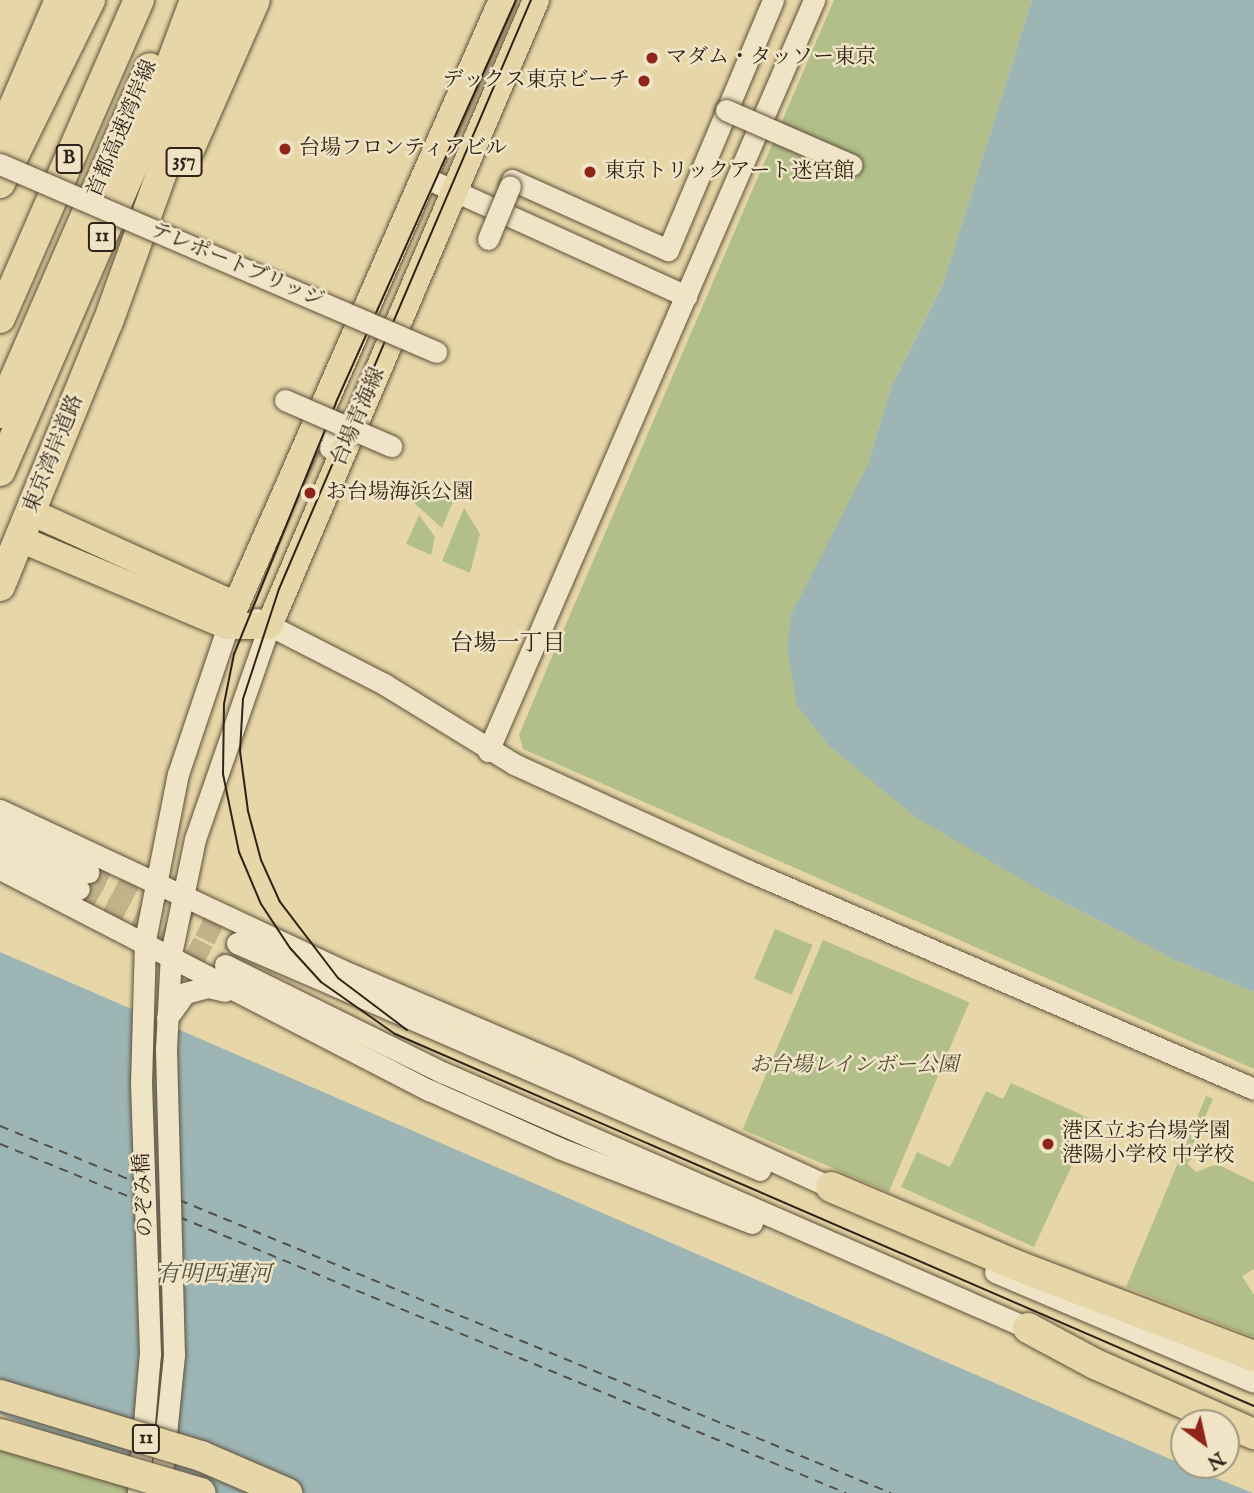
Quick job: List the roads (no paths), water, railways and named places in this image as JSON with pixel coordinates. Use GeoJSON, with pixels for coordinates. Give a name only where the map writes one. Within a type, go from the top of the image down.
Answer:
{"type":"FeatureCollection","features":[{"type":"Feature","properties":{"kind":"highway"},"geometry":{"type":"LineString","coordinates":[[0,139],[60,0]]}},
{"type":"Feature","properties":{"kind":"highway"},"geometry":{"type":"LineString","coordinates":[[0,183],[90,0]]}},
{"type":"Feature","properties":{"kind":"highway"},"geometry":{"type":"LineString","coordinates":[[0,266],[125,0]]}},
{"type":"Feature","properties":{"kind":"highway","name":"首都高速湾岸線"},"geometry":{"type":"LineString","coordinates":[[0,318],[139,0]]}},
{"type":"Feature","properties":{"kind":"highway","name":"首都高速湾岸線"},"geometry":{"type":"LineString","coordinates":[[0,413],[179,0]]}},
{"type":"Feature","properties":{"kind":"highway","name":"11"},"geometry":{"type":"LineString","coordinates":[[0,471],[136,158],[195,0]]}},
{"type":"Feature","properties":{"kind":"highway","name":"東京湾岸道路"},"geometry":{"type":"LineString","coordinates":[[0,586],[108,322],[224,0]]}},
{"type":"Feature","properties":{"kind":"highway","name":"東京湾岸道路"},"geometry":{"type":"LineString","coordinates":[[108,322],[255,0]]}},
{"type":"Feature","properties":{"kind":"highway"},"geometry":{"type":"LineString","coordinates":[[831,1187],[1017,1266],[1254,1356]]}},
{"type":"Feature","properties":{"kind":"highway"},"geometry":{"type":"LineString","coordinates":[[1028,1328],[1095,1364],[1254,1434]]}},
{"type":"Feature","properties":{"kind":"highway","name":"11"},"geometry":{"type":"LineString","coordinates":[[0,1395],[201,1456],[287,1493]]}},
{"type":"Feature","properties":{"kind":"highway","name":"11"},"geometry":{"type":"LineString","coordinates":[[0,1414],[257,1493]]}},
{"type":"Feature","properties":{"kind":"highway","name":"11"},"geometry":{"type":"LineString","coordinates":[[0,1434],[201,1493]]}},
{"type":"Feature","properties":{"kind":"highway"},"geometry":{"type":"LineString","coordinates":[[0,1455],[151,1493]]}},
{"type":"Feature","properties":{"kind":"main road","name":"台場青海線"},"geometry":{"type":"LineString","coordinates":[[231,616],[426,178],[502,0]]}},
{"type":"Feature","properties":{"kind":"main road","name":"台場青海線"},"geometry":{"type":"LineString","coordinates":[[269,626],[536,0]]}},
{"type":"Feature","properties":{"kind":"main road"},"geometry":{"type":"LineString","coordinates":[[25,526],[231,616],[269,626]]}},
{"type":"Feature","properties":{"kind":"street"},"geometry":{"type":"LineString","coordinates":[[488,239],[512,180],[668,250],[773,0]]}},
{"type":"Feature","properties":{"kind":"street"},"geometry":{"type":"LineString","coordinates":[[488,751],[814,0]]}},
{"type":"Feature","properties":{"kind":"street"},"geometry":{"type":"LineString","coordinates":[[726,110],[852,165]]}},
{"type":"Feature","properties":{"kind":"street","name":"テレポートブリッジ"},"geometry":{"type":"LineString","coordinates":[[0,164],[436,352]]}},
{"type":"Feature","properties":{"kind":"street"},"geometry":{"type":"LineString","coordinates":[[426,178],[686,296]]}},
{"type":"Feature","properties":{"kind":"street"},"geometry":{"type":"LineString","coordinates":[[285,400],[391,446]]}},
{"type":"Feature","properties":{"kind":"street"},"geometry":{"type":"LineString","coordinates":[[330,448],[341,423]]}},
{"type":"Feature","properties":{"kind":"street","name":"のぞみ橋"},"geometry":{"type":"LineString","coordinates":[[138,1493],[150,1354],[142,981],[145,940],[178,774],[231,616]]}},
{"type":"Feature","properties":{"kind":"street"},"geometry":{"type":"LineString","coordinates":[[269,626],[384,684],[488,751],[749,871],[1254,1089]]}},
{"type":"Feature","properties":{"kind":"street","name":"のぞみ橋"},"geometry":{"type":"LineString","coordinates":[[160,1493],[173,1392],[175,1320],[171,954],[182,896],[212,783],[269,626]]}},
{"type":"Feature","properties":{"kind":"street"},"geometry":{"type":"LineString","coordinates":[[0,810],[1026,1285],[1254,1382]]}},
{"type":"Feature","properties":{"kind":"street"},"geometry":{"type":"LineString","coordinates":[[0,830],[84,881],[0,852]]}},
{"type":"Feature","properties":{"kind":"street"},"geometry":{"type":"LineString","coordinates":[[0,869],[145,940],[243,998],[429,1090],[559,1148],[779,1226],[1254,1423]]}},
{"type":"Feature","properties":{"kind":"street"},"geometry":{"type":"LineString","coordinates":[[237,943],[495,1056],[801,1181],[831,1187],[1026,1285]]}},
{"type":"Feature","properties":{"kind":"street"},"geometry":{"type":"LineString","coordinates":[[225,965],[444,1073],[779,1226]]}},
{"type":"Feature","properties":{"kind":"street"},"geometry":{"type":"LineString","coordinates":[[170,1004],[185,993],[208,987],[243,998]]}},
{"type":"Feature","properties":{"kind":"water"},"geometry":{"type":"Polygon","coordinates":[[[1032,0],[1254,0],[1254,992],[1177,961],[1045,893],[917,818],[829,746],[797,705],[787,650],[791,615],[867,466],[892,385],[943,284],[1032,0]]]}},
{"type":"Feature","properties":{"kind":"water","name":"有明西運河"},"geometry":{"type":"Polygon","coordinates":[[[0,952],[1170,1459],[1170,1479],[1218,1479],[1253,1493],[185,1493],[0,1414],[0,952]]]}},
{"type":"Feature","properties":{"kind":"tunnel"},"geometry":{"type":"LineString","coordinates":[[88,872],[237,943]]}},
{"type":"Feature","properties":{"kind":"tunnel"},"geometry":{"type":"LineString","coordinates":[[79,889],[225,965]]}},
{"type":"Feature","properties":{"kind":"tram line"},"geometry":{"type":"LineString","coordinates":[[516,0],[336,403],[234,654],[224,704],[223,774],[239,852],[261,904],[290,948],[321,982],[395,1034],[1254,1406]]}},
{"type":"Feature","properties":{"kind":"tram line"},"geometry":{"type":"LineString","coordinates":[[407,1030],[338,978],[280,902],[261,860],[248,811],[240,751],[243,699],[279,589],[531,0]]}},
{"type":"Feature","properties":{"kind":"place","name":"マダム・タッソー東京"},"geometry":{"type":"Point","coordinates":[652,58]}},
{"type":"Feature","properties":{"kind":"place","name":"デックス東京ビーチ"},"geometry":{"type":"Point","coordinates":[644,81]}},
{"type":"Feature","properties":{"kind":"place","name":"台場フロンティアビル"},"geometry":{"type":"Point","coordinates":[285,149]}},
{"type":"Feature","properties":{"kind":"place","name":"東京トリックアート迷宮館"},"geometry":{"type":"Point","coordinates":[590,172]}},
{"type":"Feature","properties":{"kind":"place","name":"お台場海浜公園"},"geometry":{"type":"Point","coordinates":[310,493]}},
{"type":"Feature","properties":{"kind":"place","name":"港区立お台場学園 港陽小学校 中学校"},"geometry":{"type":"Point","coordinates":[1048,1144]}},
{"type":"Feature","properties":{"kind":"district","name":"台場一丁目"},"geometry":{"type":"Point","coordinates":[508,644]}},
{"type":"Feature","properties":{"kind":"park label","name":"お台場レインボー公園"},"geometry":{"type":"Point","coordinates":[854,1066]}}]}
